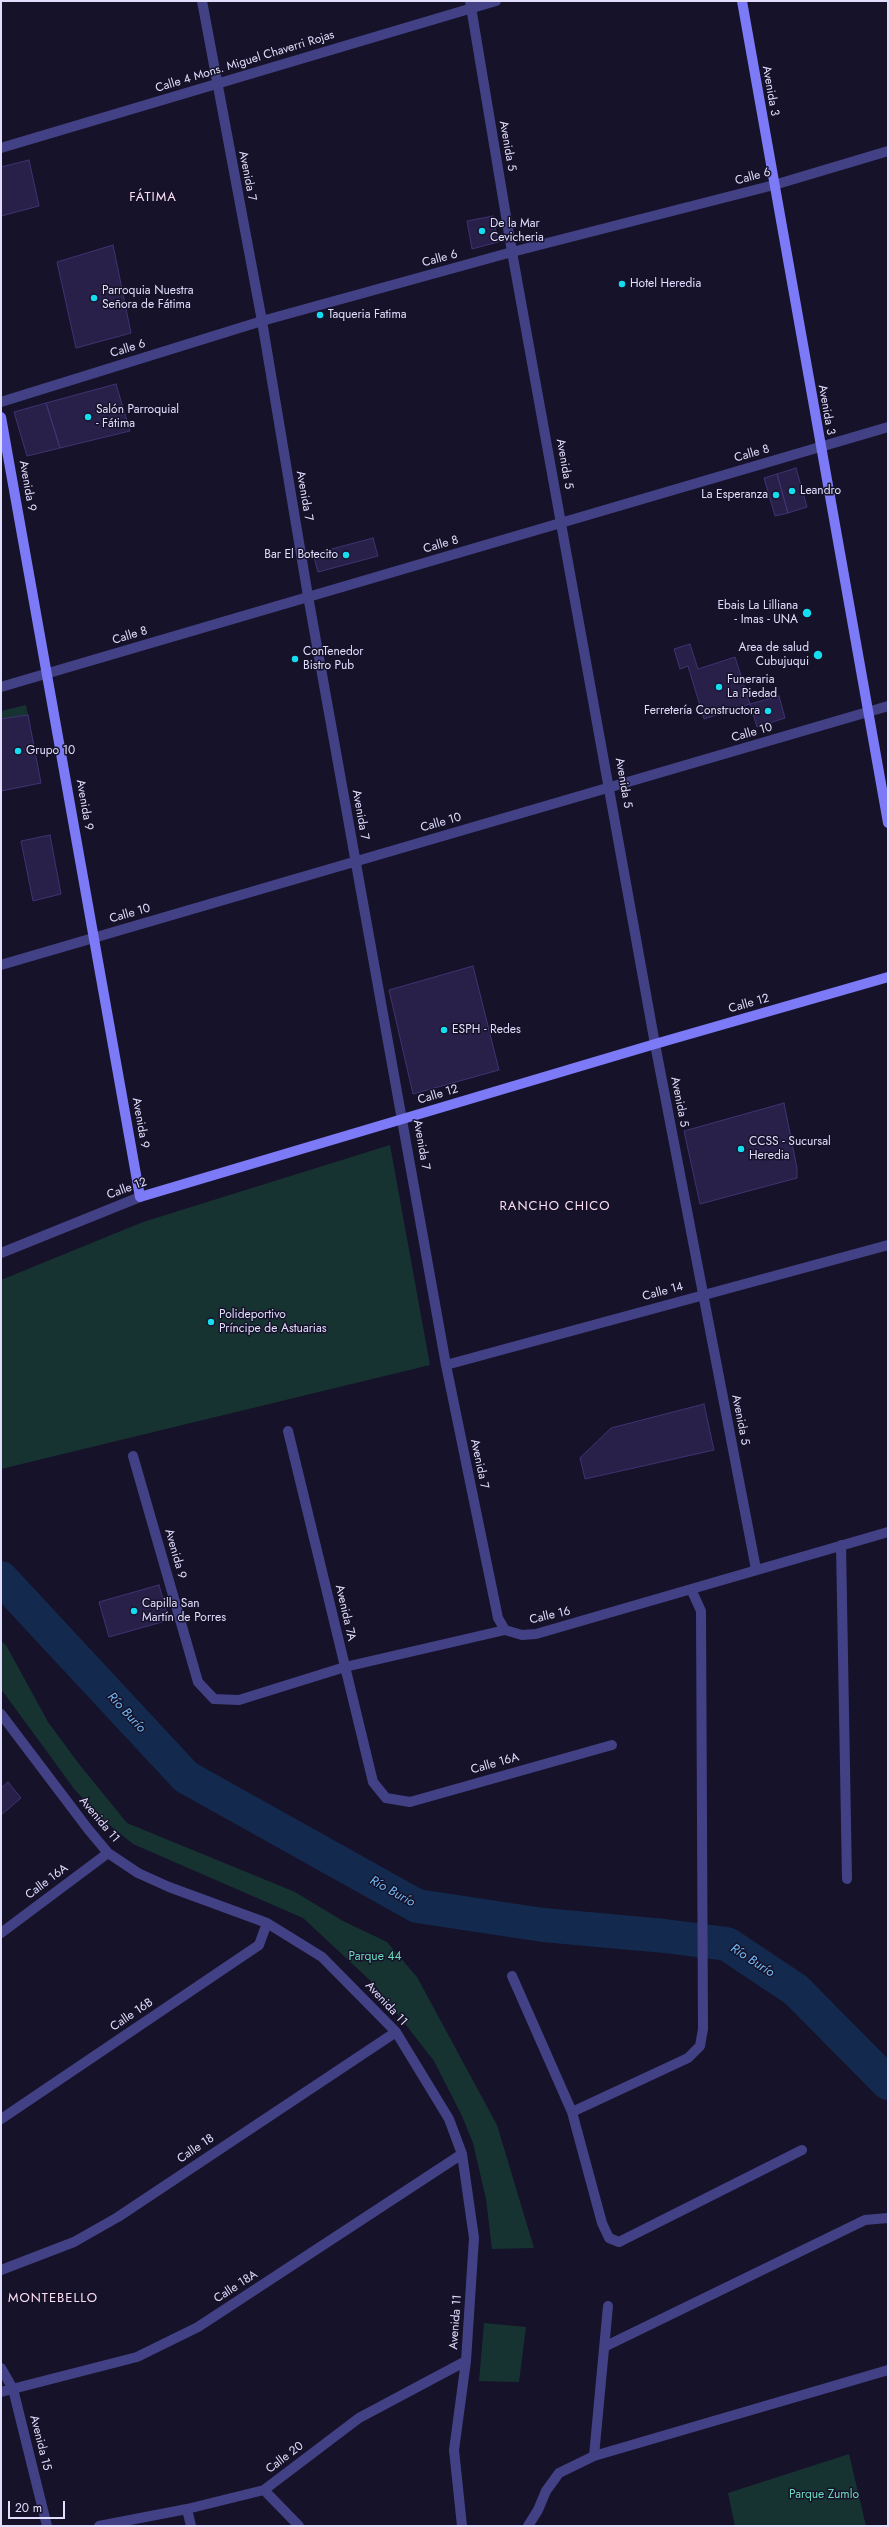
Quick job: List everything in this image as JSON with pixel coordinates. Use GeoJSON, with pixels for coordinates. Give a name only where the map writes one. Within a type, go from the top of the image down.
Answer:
{"type":"FeatureCollection","features":[{"type":"Feature","properties":{"kind":"street","name":"Avenida 7"},"geometry":{"type":"LineString","coordinates":[[202,1],[216,84],[262,321],[308,596],[446,1365],[498,1618],[505,1630]]}},
{"type":"Feature","properties":{"kind":"street","name":"Calle 4 Mons. Miguel Chaverri Rojas"},"geometry":{"type":"LineString","coordinates":[[1,148],[216,84],[470,5],[496,1]]}},
{"type":"Feature","properties":{"kind":"street","name":"Avenida 3"},"geometry":{"type":"LineString","coordinates":[[742,1],[820,448],[888,823]]}},
{"type":"Feature","properties":{"kind":"street","name":"Avenida 5"},"geometry":{"type":"LineString","coordinates":[[470,5],[512,252],[610,788],[655,1044],[702,1295],[756,1569]]}},
{"type":"Feature","properties":{"kind":"street","name":"Calle 6"},"geometry":{"type":"LineString","coordinates":[[1,402],[262,321],[512,252],[774,185],[888,151]]}},
{"type":"Feature","properties":{"kind":"street","name":"Avenida 9"},"geometry":{"type":"LineString","coordinates":[[2,422],[140,1197]]}},
{"type":"Feature","properties":{"kind":"street","name":"Calle 8"},"geometry":{"type":"LineString","coordinates":[[1,687],[308,596],[562,524],[888,427]]}},
{"type":"Feature","properties":{"kind":"street","name":"Calle 10"},"geometry":{"type":"LineString","coordinates":[[1,965],[888,706]]}},
{"type":"Feature","properties":{"kind":"street","name":"Calle 12"},"geometry":{"type":"LineString","coordinates":[[1,1253],[140,1197],[655,1044],[888,978]]}},
{"type":"Feature","properties":{"kind":"street","name":"Calle 14"},"geometry":{"type":"LineString","coordinates":[[446,1365],[888,1245]]}},
{"type":"Feature","properties":{"kind":"street","name":"Avenida 7A"},"geometry":{"type":"LineString","coordinates":[[288,1431],[373,1782],[386,1798]]}},
{"type":"Feature","properties":{"kind":"street","name":"Avenida 9"},"geometry":{"type":"LineString","coordinates":[[133,1456],[198,1682],[214,1700]]}},
{"type":"Feature","properties":{"kind":"street","name":"Calle 16"},"geometry":{"type":"LineString","coordinates":[[214,1700],[239,1700],[345,1667],[505,1630],[522,1635],[536,1634],[756,1569],[888,1532]]}},
{"type":"Feature","properties":{"kind":"street"},"geometry":{"type":"LineString","coordinates":[[841,1545],[846,1879]]}},
{"type":"Feature","properties":{"kind":"street"},"geometry":{"type":"LineString","coordinates":[[572,2112],[688,2058],[700,2046],[703,2029],[701,1975],[702,1611],[691,1589]]}},
{"type":"Feature","properties":{"kind":"street","name":"Avenida 11"},"geometry":{"type":"LineString","coordinates":[[1,1714],[88,1829],[108,1853],[138,1872],[169,1887],[268,1923],[322,1957],[396,2032],[448,2119],[462,2154],[474,2238],[466,2361],[454,2450],[462,2526]]}},
{"type":"Feature","properties":{"kind":"street","name":"Calle 16A"},"geometry":{"type":"LineString","coordinates":[[386,1798],[410,1802],[612,1745]]}},
{"type":"Feature","properties":{"kind":"street","name":"Calle 16A"},"geometry":{"type":"LineString","coordinates":[[1,1933],[108,1853]]}},
{"type":"Feature","properties":{"kind":"street","name":"Calle 16B"},"geometry":{"type":"LineString","coordinates":[[1,2119],[259,1945],[268,1923]]}},
{"type":"Feature","properties":{"kind":"street"},"geometry":{"type":"LineString","coordinates":[[512,1976],[572,2112],[602,2223],[609,2238],[619,2242],[802,2150]]}},
{"type":"Feature","properties":{"kind":"street","name":"Calle 18"},"geometry":{"type":"LineString","coordinates":[[1,2270],[74,2242],[118,2217],[396,2032]]}},
{"type":"Feature","properties":{"kind":"street","name":"Calle 18A"},"geometry":{"type":"LineString","coordinates":[[1,2392],[137,2357],[198,2327],[462,2154]]}},
{"type":"Feature","properties":{"kind":"street"},"geometry":{"type":"LineString","coordinates":[[606,2346],[865,2220],[888,2218]]}},
{"type":"Feature","properties":{"kind":"street"},"geometry":{"type":"LineString","coordinates":[[594,2456],[606,2346],[608,2306]]}},
{"type":"Feature","properties":{"kind":"street","name":"Calle 20"},"geometry":{"type":"LineString","coordinates":[[99,2526],[187,2509],[264,2490],[359,2418],[466,2361]]}},
{"type":"Feature","properties":{"kind":"street","name":"Avenida 15"},"geometry":{"type":"LineString","coordinates":[[1,2368],[13,2389],[47,2526]]}},
{"type":"Feature","properties":{"kind":"street"},"geometry":{"type":"LineString","coordinates":[[528,2526],[538,2510],[546,2491],[559,2473],[594,2456],[888,2370]]}},
{"type":"Feature","properties":{"kind":"street"},"geometry":{"type":"LineString","coordinates":[[264,2490],[299,2526]]}},
{"type":"Feature","properties":{"kind":"street"},"geometry":{"type":"LineString","coordinates":[[187,2509],[191,2526]]}},
{"type":"Feature","properties":{"kind":"green space"},"geometry":{"type":"Polygon","coordinates":[[[26,705],[28,715],[1,719],[1,711],[26,705]]]}},
{"type":"Feature","properties":{"kind":"green space","name":"Polideportivo Príncipe de Astuarias"},"geometry":{"type":"Polygon","coordinates":[[[390,1145],[430,1365],[1,1469],[1,1280],[143,1222],[390,1145]]]}},
{"type":"Feature","properties":{"kind":"green space","name":"Parque 44"},"geometry":{"type":"Polygon","coordinates":[[[1,1641],[6,1645],[48,1722],[79,1764],[127,1823],[295,1892],[343,1921],[387,1942],[417,1977],[497,2125],[534,2248],[492,2249],[486,2199],[473,2143],[462,2116],[434,2061],[374,1984],[303,1918],[133,1844],[101,1818],[75,1790],[1,1689],[1,1641]]]}},
{"type":"Feature","properties":{"kind":"green space"},"geometry":{"type":"Polygon","coordinates":[[[484,2323],[526,2327],[519,2382],[479,2381],[484,2323]]]}},
{"type":"Feature","properties":{"kind":"green space","name":"Parque Zumlo"},"geometry":{"type":"Polygon","coordinates":[[[849,2454],[866,2526],[735,2526],[728,2493],[849,2454]]]}},
{"type":"Feature","properties":{"kind":"building"},"geometry":{"type":"Polygon","coordinates":[[[29,160],[39,206],[1,216],[1,167],[29,160]]]}},
{"type":"Feature","properties":{"kind":"building","name":"De la Mar Cevicheria"},"geometry":{"type":"Polygon","coordinates":[[[493,216],[498,242],[472,249],[467,221],[493,216]]]}},
{"type":"Feature","properties":{"kind":"building","name":"Parroquia Nuestra Señora de Fátima"},"geometry":{"type":"Polygon","coordinates":[[[113,245],[131,333],[76,348],[57,262],[113,245]]]}},
{"type":"Feature","properties":{"kind":"building","name":"Salón Parroquial - Fátima"},"geometry":{"type":"Polygon","coordinates":[[[116,384],[130,431],[60,448],[46,403],[116,384]]]}},
{"type":"Feature","properties":{"kind":"building"},"geometry":{"type":"Polygon","coordinates":[[[46,403],[60,448],[27,456],[14,412],[46,403]]]}},
{"type":"Feature","properties":{"kind":"building","name":"Leandro"},"geometry":{"type":"Polygon","coordinates":[[[796,468],[807,507],[788,513],[777,474],[796,468]]]}},
{"type":"Feature","properties":{"kind":"building","name":"La Esperanza"},"geometry":{"type":"Polygon","coordinates":[[[777,474],[788,513],[775,516],[764,478],[777,474]]]}},
{"type":"Feature","properties":{"kind":"building","name":"Bar El Botecito"},"geometry":{"type":"Polygon","coordinates":[[[373,538],[378,556],[318,572],[313,554],[373,538]]]}},
{"type":"Feature","properties":{"kind":"building","name":"Funeraria La Piedad"},"geometry":{"type":"Polygon","coordinates":[[[690,644],[698,669],[735,657],[750,704],[704,719],[688,666],[680,669],[674,649],[690,644]]]}},
{"type":"Feature","properties":{"kind":"building","name":"Ferretería Constructora"},"geometry":{"type":"Polygon","coordinates":[[[779,696],[785,718],[757,727],[750,704],[779,696]]]}},
{"type":"Feature","properties":{"kind":"building","name":"Grupo 10"},"geometry":{"type":"Polygon","coordinates":[[[28,715],[41,783],[1,791],[1,719],[28,715]]]}},
{"type":"Feature","properties":{"kind":"building"},"geometry":{"type":"Polygon","coordinates":[[[50,835],[61,894],[33,901],[21,841],[50,835]]]}},
{"type":"Feature","properties":{"kind":"building","name":"ESPH - Redes"},"geometry":{"type":"Polygon","coordinates":[[[473,966],[499,1070],[413,1094],[389,990],[473,966]]]}},
{"type":"Feature","properties":{"kind":"building","name":"CCSS - Sucursal Heredia"},"geometry":{"type":"Polygon","coordinates":[[[784,1103],[797,1168],[797,1178],[700,1204],[684,1131],[784,1103]]]}},
{"type":"Feature","properties":{"kind":"building"},"geometry":{"type":"Polygon","coordinates":[[[704,1404],[714,1450],[585,1479],[580,1458],[611,1428],[704,1404]]]}},
{"type":"Feature","properties":{"kind":"building","name":"Capilla San Martín de Porres"},"geometry":{"type":"Polygon","coordinates":[[[159,1585],[169,1620],[109,1637],[99,1602],[159,1585]]]}},
{"type":"Feature","properties":{"kind":"building"},"geometry":{"type":"Polygon","coordinates":[[[8,1782],[21,1798],[1,1815],[1,1788],[8,1782]]]}},
{"type":"Feature","properties":{"kind":"waterway","name":"Río Burío"},"geometry":{"type":"LineString","coordinates":[[1,1578],[186,1777],[417,1906],[543,1925],[665,1936],[727,1944],[796,1990],[888,2083]]}},
{"type":"Feature","properties":{"kind":"place","name":"De la Mar Cevicheria"},"geometry":{"type":"Point","coordinates":[482,231]}},
{"type":"Feature","properties":{"kind":"place","name":"Hotel Heredia"},"geometry":{"type":"Point","coordinates":[622,284]}},
{"type":"Feature","properties":{"kind":"place","name":"Parroquia Nuestra Señora de Fátima"},"geometry":{"type":"Point","coordinates":[94,298]}},
{"type":"Feature","properties":{"kind":"place","name":"Taqueria Fatima"},"geometry":{"type":"Point","coordinates":[320,315]}},
{"type":"Feature","properties":{"kind":"place","name":"Salón Parroquial - Fátima"},"geometry":{"type":"Point","coordinates":[88,417]}},
{"type":"Feature","properties":{"kind":"place","name":"Leandro"},"geometry":{"type":"Point","coordinates":[792,491]}},
{"type":"Feature","properties":{"kind":"place","name":"La Esperanza"},"geometry":{"type":"Point","coordinates":[776,495]}},
{"type":"Feature","properties":{"kind":"place","name":"Bar El Botecito"},"geometry":{"type":"Point","coordinates":[346,555]}},
{"type":"Feature","properties":{"kind":"place","name":"Ebais La Lilliana - Imas - UNA"},"geometry":{"type":"Point","coordinates":[807,613]}},
{"type":"Feature","properties":{"kind":"place","name":"Area de salud Cubujuqui"},"geometry":{"type":"Point","coordinates":[818,655]}},
{"type":"Feature","properties":{"kind":"place","name":"ConTenedor Bistro Pub"},"geometry":{"type":"Point","coordinates":[295,659]}},
{"type":"Feature","properties":{"kind":"place","name":"Funeraria La Piedad"},"geometry":{"type":"Point","coordinates":[719,687]}},
{"type":"Feature","properties":{"kind":"place","name":"Ferretería Constructora"},"geometry":{"type":"Point","coordinates":[768,711]}},
{"type":"Feature","properties":{"kind":"place","name":"Grupo 10"},"geometry":{"type":"Point","coordinates":[18,751]}},
{"type":"Feature","properties":{"kind":"place","name":"ESPH - Redes"},"geometry":{"type":"Point","coordinates":[444,1030]}},
{"type":"Feature","properties":{"kind":"place","name":"CCSS - Sucursal Heredia"},"geometry":{"type":"Point","coordinates":[741,1149]}},
{"type":"Feature","properties":{"kind":"place","name":"Polideportivo Príncipe de Astuarias"},"geometry":{"type":"Point","coordinates":[211,1322]}},
{"type":"Feature","properties":{"kind":"place","name":"Capilla San Martín de Porres"},"geometry":{"type":"Point","coordinates":[134,1611]}},
{"type":"Feature","properties":{"kind":"district","name":"FÁTIMA"},"geometry":{"type":"Point","coordinates":[153,198]}},
{"type":"Feature","properties":{"kind":"district","name":"RANCHO CHICO"},"geometry":{"type":"Point","coordinates":[555,1207]}},
{"type":"Feature","properties":{"kind":"district","name":"MONTEBELLO"},"geometry":{"type":"Point","coordinates":[53,2299]}}]}
